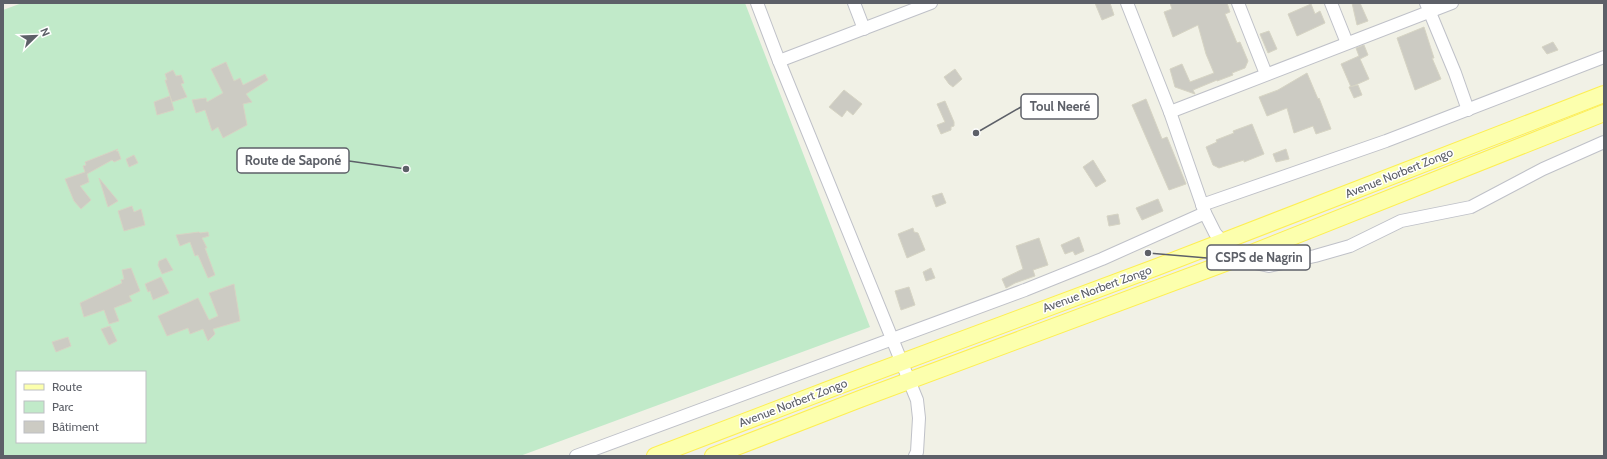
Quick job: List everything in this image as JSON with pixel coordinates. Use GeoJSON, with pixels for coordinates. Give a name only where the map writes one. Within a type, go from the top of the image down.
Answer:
{"type":"FeatureCollection","features":[{"type":"Feature","properties":{"kind":"main road","name":"Avenue Norbert Zongo"},"geometry":{"type":"LineString","coordinates":[[655,456],[1604,94]]}},
{"type":"Feature","properties":{"kind":"main road","name":"Avenue Norbert Zongo"},"geometry":{"type":"LineString","coordinates":[[713,456],[1143,293],[1237,259],[1604,113]]}},
{"type":"Feature","properties":{"kind":"street"},"geometry":{"type":"LineString","coordinates":[[757,3],[779,61],[917,400],[919,418],[917,452],[915,456]]}},
{"type":"Feature","properties":{"kind":"street"},"geometry":{"type":"LineString","coordinates":[[854,3],[864,29]]}},
{"type":"Feature","properties":{"kind":"street"},"geometry":{"type":"LineString","coordinates":[[779,61],[931,3]]}},
{"type":"Feature","properties":{"kind":"street"},"geometry":{"type":"LineString","coordinates":[[1128,3],[1170,112],[1204,209],[1215,233],[1237,259],[1269,266],[1315,256],[1350,246],[1401,221],[1471,207],[1543,169],[1604,142]]}},
{"type":"Feature","properties":{"kind":"street"},"geometry":{"type":"LineString","coordinates":[[1238,3],[1266,74]]}},
{"type":"Feature","properties":{"kind":"street"},"geometry":{"type":"LineString","coordinates":[[1331,3],[1347,43]]}},
{"type":"Feature","properties":{"kind":"street"},"geometry":{"type":"LineString","coordinates":[[1170,112],[1347,43],[1428,7],[1452,3]]}},
{"type":"Feature","properties":{"kind":"street"},"geometry":{"type":"LineString","coordinates":[[1428,7],[1455,73],[1468,110]]}},
{"type":"Feature","properties":{"kind":"street"},"geometry":{"type":"LineString","coordinates":[[576,456],[1024,290],[1102,259],[1204,209],[1468,110],[1604,57]]}},
{"type":"Feature","properties":{"kind":"green space"},"geometry":{"type":"Polygon","coordinates":[[[22,3],[745,3],[870,327],[520,456],[3,456],[3,10],[22,3]]]}},
{"type":"Feature","properties":{"kind":"building"},"geometry":{"type":"Polygon","coordinates":[[[1095,3],[1110,3],[1114,15],[1102,20],[1095,3]]]}},
{"type":"Feature","properties":{"kind":"building"},"geometry":{"type":"Polygon","coordinates":[[[1170,3],[1227,3],[1230,12],[1225,14],[1237,43],[1240,42],[1248,61],[1245,68],[1232,73],[1233,75],[1193,90],[1195,94],[1175,87],[1170,69],[1182,64],[1190,82],[1214,73],[1206,54],[1198,25],[1173,37],[1164,12],[1172,9],[1170,3]]]}},
{"type":"Feature","properties":{"kind":"building"},"geometry":{"type":"Polygon","coordinates":[[[1352,3],[1360,3],[1368,21],[1357,25],[1352,3]]]}},
{"type":"Feature","properties":{"kind":"building"},"geometry":{"type":"Polygon","coordinates":[[[1311,4],[1315,14],[1320,11],[1325,23],[1297,36],[1288,14],[1311,4]]]}},
{"type":"Feature","properties":{"kind":"building"},"geometry":{"type":"Polygon","coordinates":[[[1424,27],[1434,58],[1432,58],[1441,79],[1415,90],[1397,38],[1424,27]]]}},
{"type":"Feature","properties":{"kind":"building"},"geometry":{"type":"Polygon","coordinates":[[[1269,31],[1277,49],[1268,53],[1260,34],[1269,31]]]}},
{"type":"Feature","properties":{"kind":"building"},"geometry":{"type":"Polygon","coordinates":[[[1553,42],[1558,50],[1547,54],[1542,47],[1553,42]]]}},
{"type":"Feature","properties":{"kind":"building"},"geometry":{"type":"Polygon","coordinates":[[[1364,45],[1368,55],[1360,59],[1369,79],[1351,87],[1341,64],[1359,56],[1356,48],[1364,45]]]}},
{"type":"Feature","properties":{"kind":"building"},"geometry":{"type":"Polygon","coordinates":[[[226,62],[234,81],[240,78],[243,85],[265,74],[268,80],[246,94],[252,102],[243,104],[247,125],[223,138],[218,127],[212,131],[205,110],[196,113],[192,100],[206,98],[207,102],[223,93],[211,69],[226,62]]]}},
{"type":"Feature","properties":{"kind":"building"},"geometry":{"type":"Polygon","coordinates":[[[955,69],[962,79],[953,87],[944,77],[955,69]]]}},
{"type":"Feature","properties":{"kind":"building"},"geometry":{"type":"Polygon","coordinates":[[[173,70],[176,76],[181,75],[184,83],[181,84],[187,97],[172,102],[165,80],[167,80],[165,74],[173,70]]]}},
{"type":"Feature","properties":{"kind":"building"},"geometry":{"type":"Polygon","coordinates":[[[1307,73],[1331,129],[1316,134],[1313,126],[1294,133],[1287,108],[1267,116],[1259,97],[1278,90],[1307,73]]]}},
{"type":"Feature","properties":{"kind":"building"},"geometry":{"type":"Polygon","coordinates":[[[1358,85],[1362,95],[1354,98],[1349,87],[1358,85]]]}},
{"type":"Feature","properties":{"kind":"building"},"geometry":{"type":"Polygon","coordinates":[[[844,90],[862,104],[853,115],[847,110],[842,117],[829,107],[844,90]]]}},
{"type":"Feature","properties":{"kind":"building"},"geometry":{"type":"Polygon","coordinates":[[[170,96],[174,110],[157,115],[154,102],[170,96]]]}},
{"type":"Feature","properties":{"kind":"building"},"geometry":{"type":"Polygon","coordinates":[[[1146,99],[1162,139],[1167,137],[1186,184],[1169,190],[1132,105],[1146,99]]]}},
{"type":"Feature","properties":{"kind":"building"},"geometry":{"type":"Polygon","coordinates":[[[945,101],[954,122],[954,126],[951,127],[951,130],[941,134],[937,125],[945,122],[937,104],[945,101]]]}},
{"type":"Feature","properties":{"kind":"building"},"geometry":{"type":"Polygon","coordinates":[[[1252,124],[1264,154],[1244,162],[1244,160],[1219,168],[1213,165],[1206,147],[1217,142],[1216,140],[1234,133],[1233,131],[1252,124]]]}},
{"type":"Feature","properties":{"kind":"building"},"geometry":{"type":"Polygon","coordinates":[[[118,149],[116,151],[118,151],[121,159],[114,162],[112,160],[87,174],[89,182],[80,186],[91,200],[81,209],[74,201],[65,179],[85,172],[83,166],[86,165],[85,162],[118,149]]]}},
{"type":"Feature","properties":{"kind":"building"},"geometry":{"type":"Polygon","coordinates":[[[1286,149],[1289,159],[1276,162],[1273,154],[1286,149]]]}},
{"type":"Feature","properties":{"kind":"building"},"geometry":{"type":"Polygon","coordinates":[[[134,155],[138,163],[129,167],[126,159],[134,155]]]}},
{"type":"Feature","properties":{"kind":"building"},"geometry":{"type":"Polygon","coordinates":[[[1093,160],[1106,181],[1096,187],[1083,167],[1093,160]]]}},
{"type":"Feature","properties":{"kind":"building"},"geometry":{"type":"Polygon","coordinates":[[[99,178],[118,201],[108,207],[99,178]]]}},
{"type":"Feature","properties":{"kind":"building"},"geometry":{"type":"Polygon","coordinates":[[[942,193],[946,203],[936,207],[932,196],[942,193]]]}},
{"type":"Feature","properties":{"kind":"building"},"geometry":{"type":"Polygon","coordinates":[[[1158,199],[1163,211],[1142,220],[1136,208],[1158,199]]]}},
{"type":"Feature","properties":{"kind":"building"},"geometry":{"type":"Polygon","coordinates":[[[132,206],[134,212],[141,209],[145,225],[124,231],[118,211],[132,206]]]}},
{"type":"Feature","properties":{"kind":"building"},"geometry":{"type":"Polygon","coordinates":[[[1118,214],[1120,224],[1109,226],[1107,216],[1118,214]]]}},
{"type":"Feature","properties":{"kind":"building"},"geometry":{"type":"Polygon","coordinates":[[[913,228],[914,232],[918,233],[925,250],[907,258],[898,234],[913,228]]]}},
{"type":"Feature","properties":{"kind":"building"},"geometry":{"type":"Polygon","coordinates":[[[208,232],[209,236],[202,238],[207,248],[205,248],[215,275],[208,278],[198,255],[195,256],[190,242],[180,246],[176,235],[208,232]]]}},
{"type":"Feature","properties":{"kind":"building"},"geometry":{"type":"Polygon","coordinates":[[[1079,237],[1084,251],[1075,255],[1073,251],[1065,254],[1061,245],[1079,237]]]}},
{"type":"Feature","properties":{"kind":"building"},"geometry":{"type":"Polygon","coordinates":[[[1039,238],[1048,265],[1033,270],[1035,276],[1006,288],[1002,279],[1023,269],[1016,246],[1039,238]]]}},
{"type":"Feature","properties":{"kind":"building"},"geometry":{"type":"Polygon","coordinates":[[[166,258],[173,270],[162,274],[158,265],[159,261],[166,258]]]}},
{"type":"Feature","properties":{"kind":"building"},"geometry":{"type":"Polygon","coordinates":[[[131,268],[140,291],[129,296],[132,301],[114,308],[119,321],[109,324],[104,310],[84,317],[80,303],[122,283],[121,280],[124,279],[122,270],[131,268]]]}},
{"type":"Feature","properties":{"kind":"building"},"geometry":{"type":"Polygon","coordinates":[[[931,268],[935,278],[926,281],[923,272],[931,268]]]}},
{"type":"Feature","properties":{"kind":"building"},"geometry":{"type":"Polygon","coordinates":[[[161,277],[169,293],[153,300],[150,291],[148,292],[145,284],[161,277]]]}},
{"type":"Feature","properties":{"kind":"building"},"geometry":{"type":"Polygon","coordinates":[[[234,284],[240,321],[213,329],[215,334],[208,341],[203,329],[190,334],[188,328],[167,336],[158,316],[198,298],[209,320],[218,316],[209,293],[234,284]]]}},
{"type":"Feature","properties":{"kind":"building"},"geometry":{"type":"Polygon","coordinates":[[[909,287],[915,305],[901,310],[895,291],[909,287]]]}},
{"type":"Feature","properties":{"kind":"building"},"geometry":{"type":"Polygon","coordinates":[[[110,326],[117,341],[109,345],[101,329],[110,326]]]}},
{"type":"Feature","properties":{"kind":"building"},"geometry":{"type":"Polygon","coordinates":[[[68,337],[71,346],[56,352],[52,342],[68,337]]]}},
{"type":"Feature","properties":{"kind":"place","name":"Toul Neeré"},"geometry":{"type":"Point","coordinates":[976,133]}},
{"type":"Feature","properties":{"kind":"place","name":"Route de Saponé"},"geometry":{"type":"Point","coordinates":[406,169]}},
{"type":"Feature","properties":{"kind":"place","name":"CSPS de Nagrin"},"geometry":{"type":"Point","coordinates":[1148,253]}}]}
